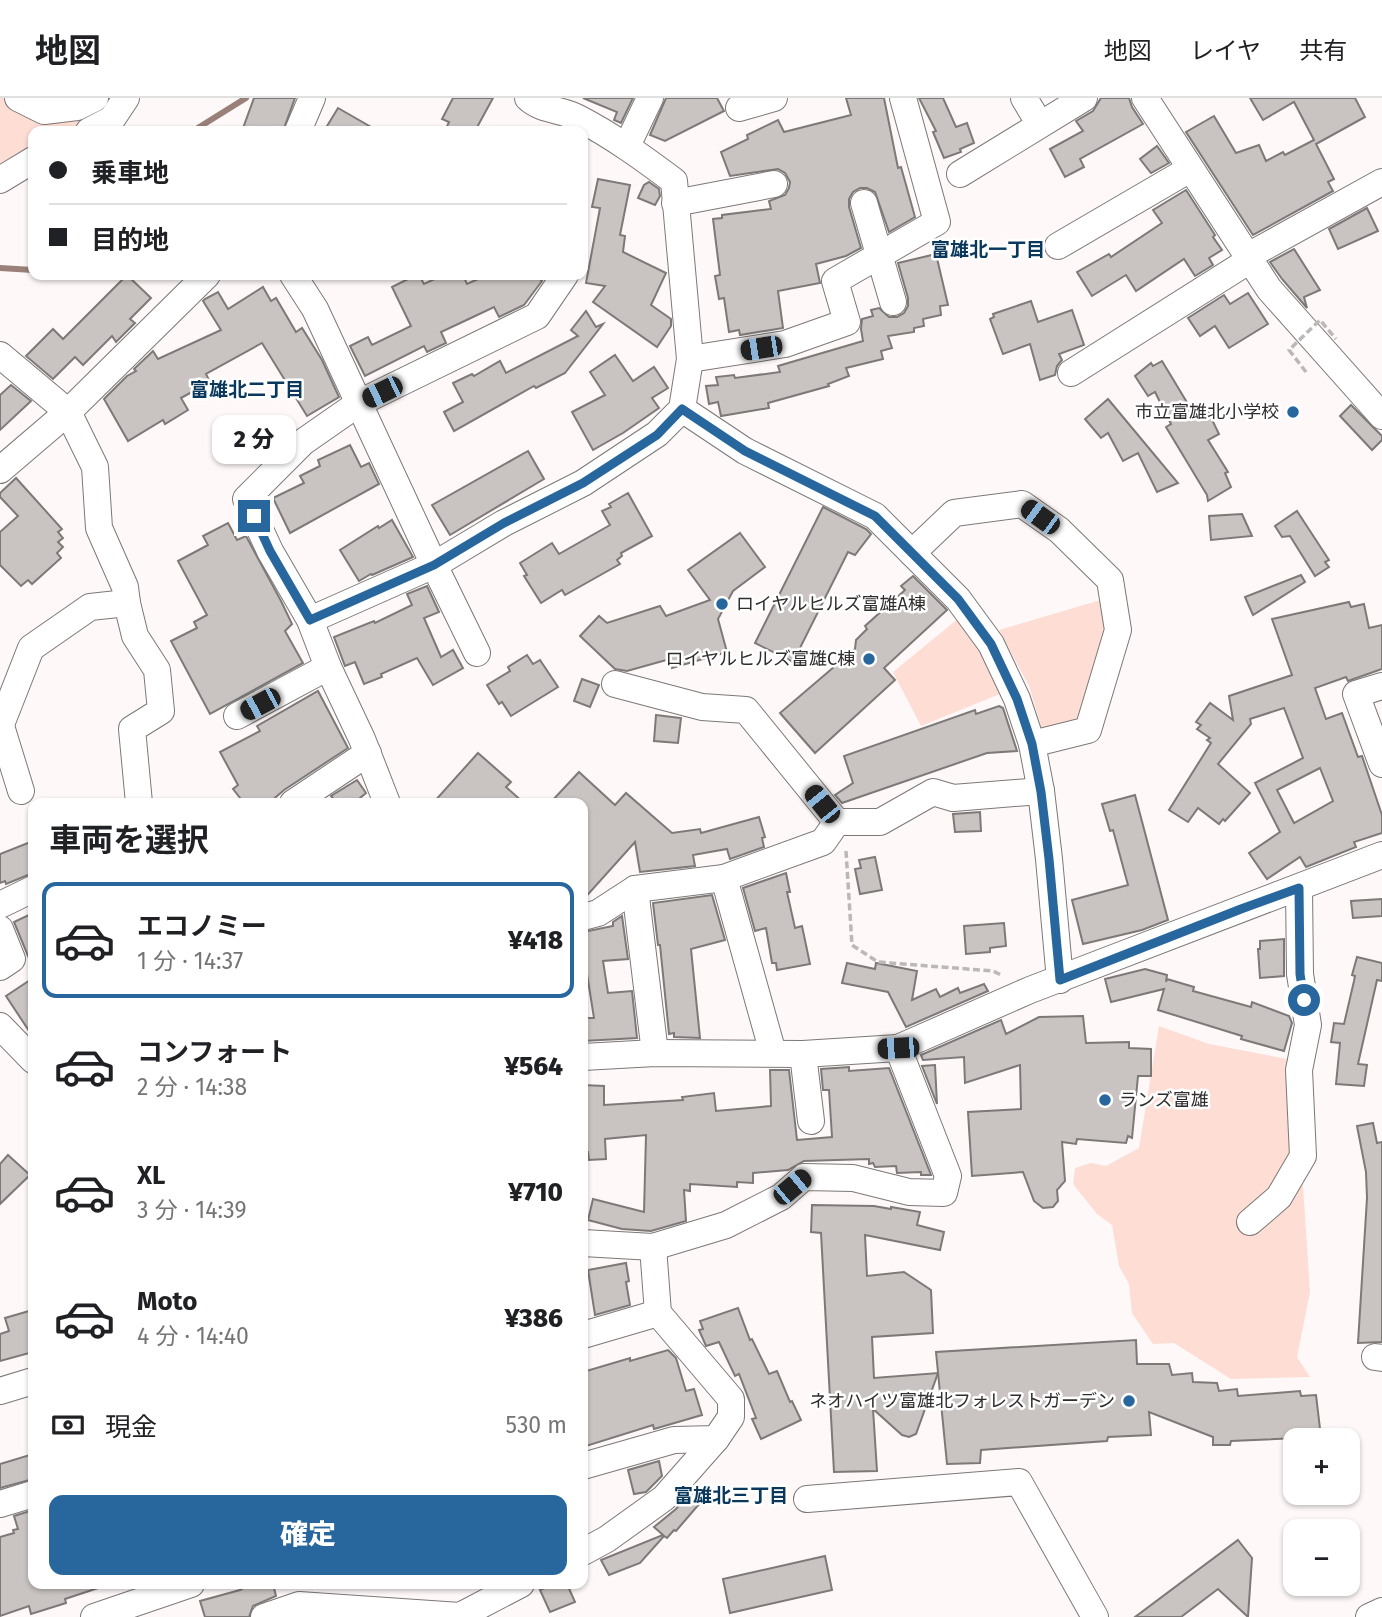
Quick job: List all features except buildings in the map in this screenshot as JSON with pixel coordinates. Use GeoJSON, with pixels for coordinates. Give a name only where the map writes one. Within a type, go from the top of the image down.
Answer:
{"type":"FeatureCollection","features":[{"type":"Feature","properties":{"kind":"street"},"geometry":{"type":"LineString","coordinates":[[18,98],[44,111],[77,107],[95,98]]}},
{"type":"Feature","properties":{"kind":"street"},"geometry":{"type":"LineString","coordinates":[[99,126],[113,119],[126,98]]}},
{"type":"Feature","properties":{"kind":"street"},"geometry":{"type":"LineString","coordinates":[[300,126],[312,98]]}},
{"type":"Feature","properties":{"kind":"street"},"geometry":{"type":"LineString","coordinates":[[528,98],[536,106],[574,123]]}},
{"type":"Feature","properties":{"kind":"street"},"geometry":{"type":"LineString","coordinates":[[627,146],[650,98]]}},
{"type":"Feature","properties":{"kind":"street"},"geometry":{"type":"LineString","coordinates":[[739,108],[774,98]]}},
{"type":"Feature","properties":{"kind":"street"},"geometry":{"type":"LineString","coordinates":[[690,359],[785,344],[848,322],[835,281],[937,222],[902,98]]}},
{"type":"Feature","properties":{"kind":"street"},"geometry":{"type":"LineString","coordinates":[[1024,98],[1040,123]]}},
{"type":"Feature","properties":{"kind":"street"},"geometry":{"type":"LineString","coordinates":[[960,174],[1084,98]]}},
{"type":"Feature","properties":{"kind":"street"},"geometry":{"type":"LineString","coordinates":[[1145,98],[1269,289],[1382,416]]}},
{"type":"Feature","properties":{"kind":"street"},"geometry":{"type":"LineString","coordinates":[[310,620],[434,565],[504,523],[583,483],[657,435],[682,409],[690,359],[674,181],[627,146],[588,129]]}},
{"type":"Feature","properties":{"kind":"street"},"geometry":{"type":"LineString","coordinates":[[0,180],[28,163]]}},
{"type":"Feature","properties":{"kind":"street"},"geometry":{"type":"LineString","coordinates":[[1058,246],[1191,169]]}},
{"type":"Feature","properties":{"kind":"street"},"geometry":{"type":"LineString","coordinates":[[1071,373],[1249,258],[1382,182]]}},
{"type":"Feature","properties":{"kind":"street"},"geometry":{"type":"LineString","coordinates":[[676,203],[774,184]]}},
{"type":"Feature","properties":{"kind":"street"},"geometry":{"type":"LineString","coordinates":[[864,204],[893,302]]}},
{"type":"Feature","properties":{"kind":"street"},"geometry":{"type":"LineString","coordinates":[[0,470],[68,412],[202,280]]}},
{"type":"Feature","properties":{"kind":"street"},"geometry":{"type":"LineString","coordinates":[[296,280],[315,309],[477,653]]}},
{"type":"Feature","properties":{"kind":"street"},"geometry":{"type":"LineString","coordinates":[[385,798],[310,620],[270,551],[246,499],[303,442],[359,403],[537,316],[562,280]]}},
{"type":"Feature","properties":{"kind":"street"},"geometry":{"type":"LineString","coordinates":[[0,355],[68,412],[95,467],[99,528],[125,587],[135,636],[157,670],[161,711],[132,729],[139,798]]}},
{"type":"Feature","properties":{"kind":"street"},"geometry":{"type":"LineString","coordinates":[[682,409],[745,451],[875,516],[958,599],[991,644],[1017,699],[1032,744],[1041,792],[1060,980]]}},
{"type":"Feature","properties":{"kind":"street"},"geometry":{"type":"LineString","coordinates":[[912,553],[954,513],[1022,503],[1059,530],[1110,580],[1118,630],[1088,730],[1032,744]]}},
{"type":"Feature","properties":{"kind":"street"},"geometry":{"type":"LineString","coordinates":[[21,791],[0,726],[31,648],[90,607],[127,603]]}},
{"type":"Feature","properties":{"kind":"street"},"geometry":{"type":"LineString","coordinates":[[237,716],[328,667]]}},
{"type":"Feature","properties":{"kind":"street"},"geometry":{"type":"LineString","coordinates":[[615,684],[702,706],[746,710],[838,822]]}},
{"type":"Feature","properties":{"kind":"street"},"geometry":{"type":"LineString","coordinates":[[1382,686],[1356,694],[1382,764]]}},
{"type":"Feature","properties":{"kind":"street"},"geometry":{"type":"LineString","coordinates":[[300,798],[368,753]]}},
{"type":"Feature","properties":{"kind":"street"},"geometry":{"type":"LineString","coordinates":[[838,822],[880,822],[933,792],[953,798],[1041,792]]}},
{"type":"Feature","properties":{"kind":"street"},"geometry":{"type":"LineString","coordinates":[[588,916],[598,913],[635,889],[723,878],[823,842],[838,822]]}},
{"type":"Feature","properties":{"kind":"street"},"geometry":{"type":"LineString","coordinates":[[588,1057],[655,1053],[803,1054],[898,1048],[1030,990],[1382,855]]}},
{"type":"Feature","properties":{"kind":"street"},"geometry":{"type":"LineString","coordinates":[[723,878],[773,1053]]}},
{"type":"Feature","properties":{"kind":"street"},"geometry":{"type":"LineString","coordinates":[[1250,1222],[1279,1197],[1303,1156],[1299,1070],[1308,1025],[1300,974],[1299,888]]}},
{"type":"Feature","properties":{"kind":"street"},"geometry":{"type":"LineString","coordinates":[[635,889],[655,1053]]}},
{"type":"Feature","properties":{"kind":"street"},"geometry":{"type":"LineString","coordinates":[[0,905],[28,891]]}},
{"type":"Feature","properties":{"kind":"street"},"geometry":{"type":"LineString","coordinates":[[0,929],[12,959],[0,967]]}},
{"type":"Feature","properties":{"kind":"street"},"geometry":{"type":"LineString","coordinates":[[0,1026],[28,1055]]}},
{"type":"Feature","properties":{"kind":"street"},"geometry":{"type":"LineString","coordinates":[[588,1243],[653,1247],[726,1225],[781,1197],[804,1177],[853,1178],[909,1192],[944,1193],[948,1176],[898,1048]]}},
{"type":"Feature","properties":{"kind":"street"},"geometry":{"type":"LineString","coordinates":[[803,1054],[811,1121]]}},
{"type":"Feature","properties":{"kind":"street"},"geometry":{"type":"LineString","coordinates":[[588,1549],[664,1498],[716,1439],[731,1417],[731,1399],[659,1314],[653,1247]]}},
{"type":"Feature","properties":{"kind":"street"},"geometry":{"type":"LineString","coordinates":[[588,1334],[659,1314]]}},
{"type":"Feature","properties":{"kind":"street"},"geometry":{"type":"LineString","coordinates":[[0,1391],[28,1383]]}},
{"type":"Feature","properties":{"kind":"street"},"geometry":{"type":"LineString","coordinates":[[588,1465],[674,1440],[716,1439]]}},
{"type":"Feature","properties":{"kind":"street"},"geometry":{"type":"LineString","coordinates":[[807,1499],[1019,1482],[1095,1617]]}},
{"type":"Feature","properties":{"kind":"street"},"geometry":{"type":"LineString","coordinates":[[0,1504],[28,1496]]}},
{"type":"Feature","properties":{"kind":"street"},"geometry":{"type":"LineString","coordinates":[[94,1617],[176,1589]]}},
{"type":"Feature","properties":{"kind":"street"},"geometry":{"type":"LineString","coordinates":[[266,1617],[297,1594],[460,1616],[511,1589]]}},
{"type":"Feature","properties":{"kind":"street"},"geometry":{"type":"LineString","coordinates":[[1369,1617],[1382,1611]]}},
{"type":"Feature","properties":{"kind":"path"},"geometry":{"type":"LineString","coordinates":[[1306,372],[1289,350],[1320,320],[1336,339]]}},
{"type":"Feature","properties":{"kind":"path"},"geometry":{"type":"LineString","coordinates":[[838,822],[845,848],[852,945],[878,962],[993,971],[1030,990]]}},
{"type":"Feature","properties":{"kind":"shaded area"},"geometry":{"type":"Polygon","coordinates":[[[0,98],[120,98],[106,111],[76,126],[28,126],[28,151],[0,167],[0,98]]]}},
{"type":"Feature","properties":{"kind":"shaded area"},"geometry":{"type":"Polygon","coordinates":[[[1104,599],[1111,629],[1080,721],[1042,729],[1029,686],[999,630],[1104,599]]]}},
{"type":"Feature","properties":{"kind":"shaded area"},"geometry":{"type":"Polygon","coordinates":[[[959,618],[983,655],[1000,694],[921,726],[893,672],[959,618]]]}},
{"type":"Feature","properties":{"kind":"shaded area"},"geometry":{"type":"Polygon","coordinates":[[[1159,1026],[1209,1044],[1287,1059],[1286,1082],[1303,1186],[1310,1292],[1297,1357],[1310,1377],[1231,1379],[1174,1343],[1153,1344],[1132,1313],[1129,1284],[1119,1266],[1112,1225],[1097,1214],[1073,1184],[1075,1168],[1091,1163],[1106,1166],[1139,1148],[1159,1026]]]}},
{"type":"Feature","properties":{"kind":"waterway"},"geometry":{"type":"LineString","coordinates":[[201,126],[246,98]]}},
{"type":"Feature","properties":{"kind":"waterway"},"geometry":{"type":"LineString","coordinates":[[0,268],[28,270]]}},
{"type":"Feature","properties":{"kind":"place","name":"市立富雄北小学校"},"geometry":{"type":"Point","coordinates":[1293,412]}},
{"type":"Feature","properties":{"kind":"place","name":"ロイヤルヒルズ富雄A棟"},"geometry":{"type":"Point","coordinates":[722,604]}},
{"type":"Feature","properties":{"kind":"place","name":"ロイヤルヒルズ富雄C棟"},"geometry":{"type":"Point","coordinates":[869,659]}},
{"type":"Feature","properties":{"kind":"place","name":"ランズ富雄"},"geometry":{"type":"Point","coordinates":[1105,1100]}},
{"type":"Feature","properties":{"kind":"place","name":"ネオハイツ富雄北フォレストガーデン"},"geometry":{"type":"Point","coordinates":[1129,1401]}},
{"type":"Feature","properties":{"kind":"district","name":"富雄北一丁目"},"geometry":{"type":"Point","coordinates":[988,249]}},
{"type":"Feature","properties":{"kind":"district","name":"富雄北二丁目"},"geometry":{"type":"Point","coordinates":[247,389]}},
{"type":"Feature","properties":{"kind":"district","name":"富雄北三丁目"},"geometry":{"type":"Point","coordinates":[731,1495]}},
{"type":"Feature","properties":{"kind":"route"},"geometry":{"type":"LineString","coordinates":[[254,516],[270,551],[310,620],[434,565],[504,523],[583,483],[657,435],[682,409],[745,451],[875,516],[958,599],[991,644],[1017,699],[1032,744],[1049,859],[1060,980],[1299,888],[1300,974],[1304,1000]]}}]}
